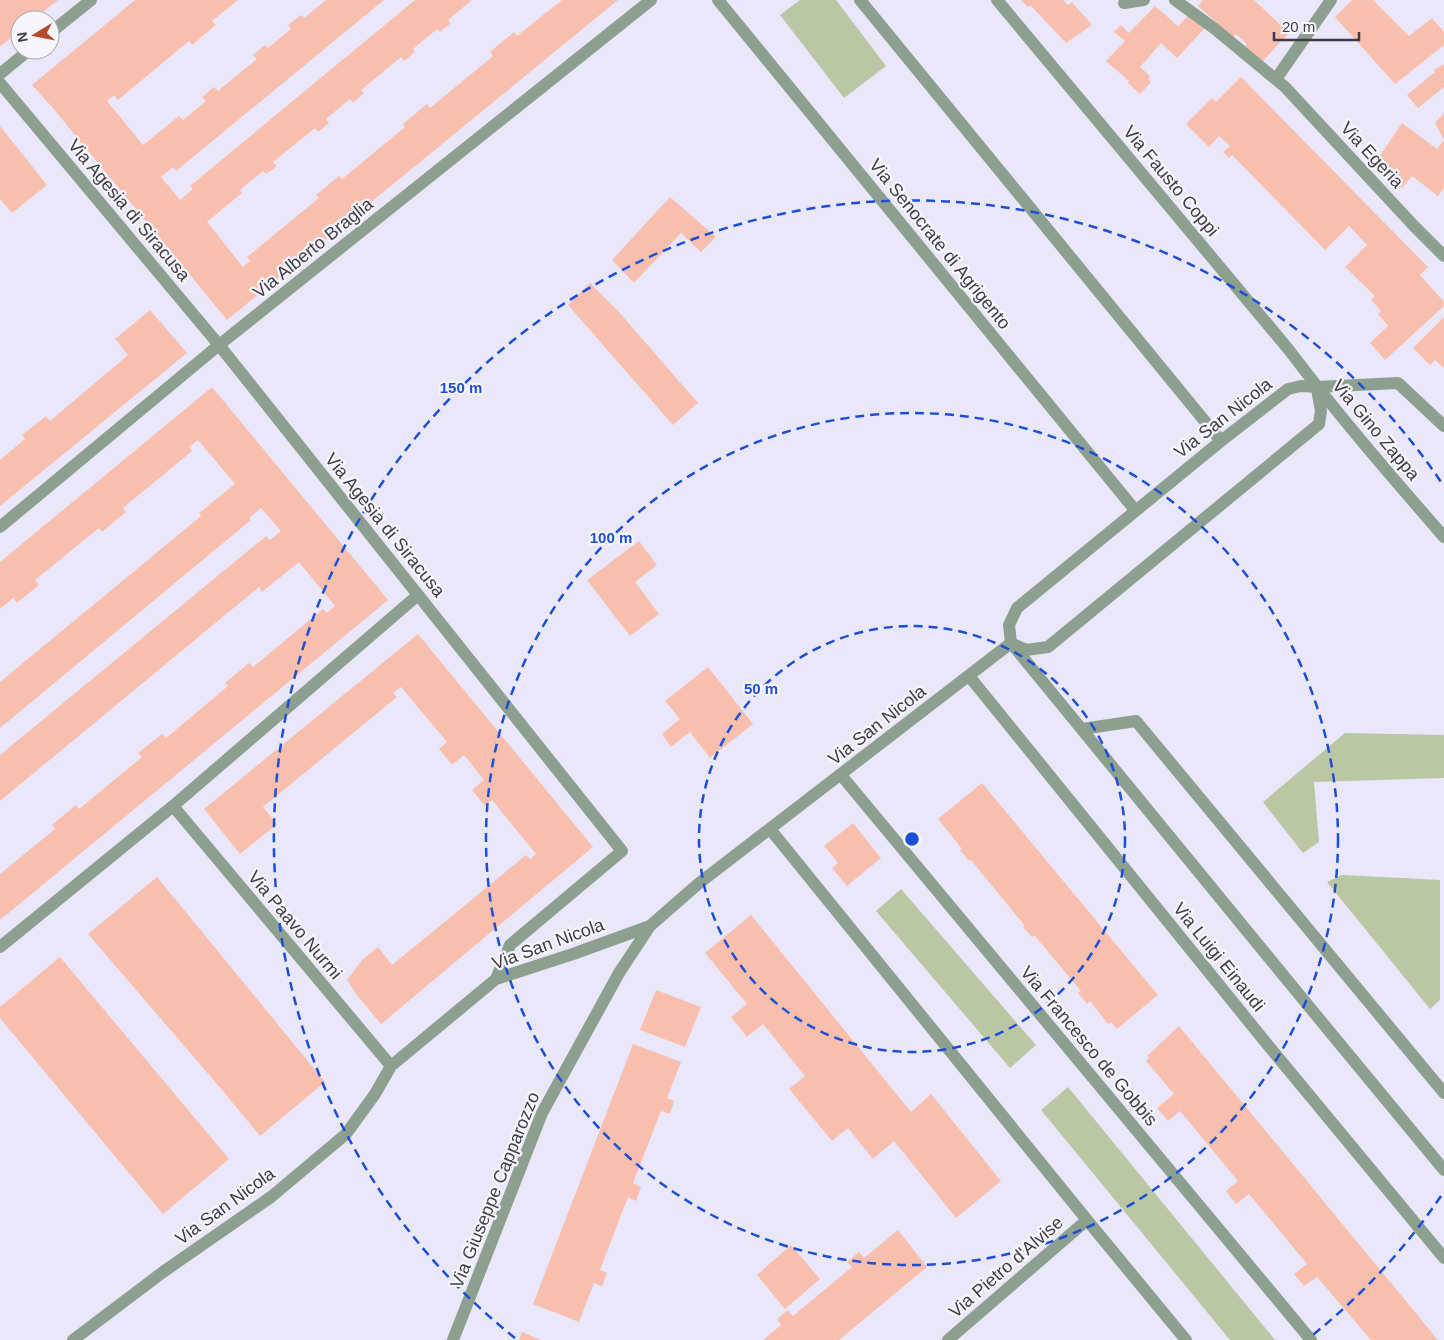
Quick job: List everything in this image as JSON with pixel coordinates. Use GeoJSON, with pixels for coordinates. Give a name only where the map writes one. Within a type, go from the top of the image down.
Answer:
{"type":"FeatureCollection","features":[{"type":"Feature","properties":{"kind":"street"},"geometry":{"type":"LineString","coordinates":[[60,25],[91,0]]}},
{"type":"Feature","properties":{"kind":"street","name":"Via Alberto Braglia"},"geometry":{"type":"LineString","coordinates":[[0,528],[219,346],[651,0]]}},
{"type":"Feature","properties":{"kind":"street","name":"Via Senocrate di Agrigento"},"geometry":{"type":"LineString","coordinates":[[718,0],[1135,510]]}},
{"type":"Feature","properties":{"kind":"street"},"geometry":{"type":"LineString","coordinates":[[860,0],[1220,441]]}},
{"type":"Feature","properties":{"kind":"street","name":"Via Fausto Coppi"},"geometry":{"type":"LineString","coordinates":[[997,0],[1289,350],[1317,387]]}},
{"type":"Feature","properties":{"kind":"street"},"geometry":{"type":"LineString","coordinates":[[1124,3],[1144,0]]}},
{"type":"Feature","properties":{"kind":"street","name":"Via Egeria"},"geometry":{"type":"LineString","coordinates":[[1175,0],[1215,28],[1285,87],[1444,256]]}},
{"type":"Feature","properties":{"kind":"street"},"geometry":{"type":"LineString","coordinates":[[1276,79],[1331,0]]}},
{"type":"Feature","properties":{"kind":"street"},"geometry":{"type":"LineString","coordinates":[[0,74],[18,60]]}},
{"type":"Feature","properties":{"kind":"street","name":"Via Agesia di Siracusa"},"geometry":{"type":"LineString","coordinates":[[0,83],[219,346],[622,851],[510,945],[496,979]]}},
{"type":"Feature","properties":{"kind":"street","name":"Via Gino Zappa"},"geometry":{"type":"LineString","coordinates":[[1317,387],[1398,383],[1444,426]]}},
{"type":"Feature","properties":{"kind":"street","name":"Via San Nicola"},"geometry":{"type":"LineString","coordinates":[[73,1340],[163,1272],[271,1197],[346,1134],[375,1094],[391,1066],[496,979],[650,926],[698,884],[1012,643],[1009,625],[1017,608],[1220,441],[1288,389],[1302,386],[1317,387]]}},
{"type":"Feature","properties":{"kind":"street"},"geometry":{"type":"LineString","coordinates":[[1012,643],[1026,650],[1048,647],[1319,424],[1321,411],[1317,387]]}},
{"type":"Feature","properties":{"kind":"street","name":"Via Gino Zappa"},"geometry":{"type":"LineString","coordinates":[[1317,387],[1444,537]]}},
{"type":"Feature","properties":{"kind":"street"},"geometry":{"type":"LineString","coordinates":[[0,948],[172,806],[418,595]]}},
{"type":"Feature","properties":{"kind":"street"},"geometry":{"type":"LineString","coordinates":[[1012,643],[1444,1170]]}},
{"type":"Feature","properties":{"kind":"street","name":"Via Luigi Einaudi"},"geometry":{"type":"LineString","coordinates":[[969,676],[1444,1258]]}},
{"type":"Feature","properties":{"kind":"street"},"geometry":{"type":"LineString","coordinates":[[1082,729],[1136,721],[1444,1093]]}},
{"type":"Feature","properties":{"kind":"street","name":"Via Francesco de Gobbis"},"geometry":{"type":"LineString","coordinates":[[841,775],[1311,1340]]}},
{"type":"Feature","properties":{"kind":"street","name":"Via Paavo Nurmi"},"geometry":{"type":"LineString","coordinates":[[172,806],[391,1066]]}},
{"type":"Feature","properties":{"kind":"street"},"geometry":{"type":"LineString","coordinates":[[770,829],[1186,1340]]}},
{"type":"Feature","properties":{"kind":"street","name":"Via Giuseppe Capparozzo"},"geometry":{"type":"LineString","coordinates":[[453,1340],[542,1114],[619,973],[650,926]]}},
{"type":"Feature","properties":{"kind":"street","name":"Via Pietro d'Alvise"},"geometry":{"type":"LineString","coordinates":[[948,1340],[1087,1220]]}},
{"type":"Feature","properties":{"kind":"green space"},"geometry":{"type":"Polygon","coordinates":[[[800,0],[836,0],[886,66],[844,98],[780,15],[800,0]]]}},
{"type":"Feature","properties":{"kind":"green space"},"geometry":{"type":"Polygon","coordinates":[[[1345,733],[1444,735],[1444,778],[1314,782],[1319,842],[1303,853],[1263,802],[1345,733]]]}},
{"type":"Feature","properties":{"kind":"green space"},"geometry":{"type":"Polygon","coordinates":[[[1342,875],[1440,880],[1440,1000],[1430,1009],[1327,882],[1342,875]]]}},
{"type":"Feature","properties":{"kind":"green space"},"geometry":{"type":"Polygon","coordinates":[[[901,889],[1036,1045],[1010,1068],[876,911],[901,889]]]}},
{"type":"Feature","properties":{"kind":"green space"},"geometry":{"type":"Polygon","coordinates":[[[1068,1087],[1275,1340],[1230,1340],[1041,1110],[1068,1087]]]}},
{"type":"Feature","properties":{"kind":"building"},"geometry":{"type":"Polygon","coordinates":[[[0,0],[58,0],[46,10],[10,10],[10,39],[0,45],[0,0]]]}},
{"type":"Feature","properties":{"kind":"building"},"geometry":{"type":"Polygon","coordinates":[[[135,0],[238,0],[212,21],[216,25],[192,45],[189,41],[118,100],[114,95],[107,101],[143,145],[179,116],[183,120],[206,101],[202,97],[214,87],[218,91],[257,59],[253,55],[265,45],[268,48],[291,29],[288,25],[301,15],[304,18],[326,0],[384,0],[176,171],[173,167],[161,177],[180,200],[193,189],[190,186],[415,0],[472,0],[448,20],[451,23],[440,32],[437,29],[413,49],[415,52],[404,61],[401,57],[361,90],[364,93],[353,103],[350,99],[326,119],[329,123],[318,132],[315,128],[273,162],[277,166],[266,174],[263,171],[240,190],[242,193],[207,222],[243,267],[250,261],[247,257],[319,198],[316,195],[339,176],[342,179],[405,127],[403,124],[427,104],[430,108],[493,56],[490,52],[514,32],[517,36],[562,0],[618,0],[227,320],[32,85],[135,0]]]}},
{"type":"Feature","properties":{"kind":"building"},"geometry":{"type":"Polygon","coordinates":[[[1021,0],[1063,0],[1068,5],[1072,2],[1092,25],[1066,43],[1030,5],[1028,7],[1021,0]]]}},
{"type":"Feature","properties":{"kind":"building"},"geometry":{"type":"Polygon","coordinates":[[[1203,0],[1254,0],[1289,33],[1261,63],[1244,47],[1247,44],[1236,34],[1233,37],[1198,6],[1203,0]]]}},
{"type":"Feature","properties":{"kind":"building"},"geometry":{"type":"Polygon","coordinates":[[[1352,0],[1373,0],[1409,36],[1432,18],[1444,32],[1444,45],[1395,84],[1335,17],[1352,0]]]}},
{"type":"Feature","properties":{"kind":"building"},"geometry":{"type":"Polygon","coordinates":[[[1155,6],[1178,26],[1189,15],[1204,29],[1177,58],[1161,43],[1140,67],[1150,76],[1148,79],[1151,82],[1140,94],[1128,83],[1129,81],[1106,61],[1125,41],[1114,32],[1121,25],[1129,33],[1155,6]]]}},
{"type":"Feature","properties":{"kind":"building"},"geometry":{"type":"Polygon","coordinates":[[[1444,64],[1444,87],[1418,108],[1407,95],[1435,72],[1434,70],[1444,64]]]}},
{"type":"Feature","properties":{"kind":"building"},"geometry":{"type":"Polygon","coordinates":[[[1241,77],[1428,267],[1420,275],[1444,302],[1444,306],[1385,360],[1370,343],[1388,326],[1378,314],[1381,311],[1371,300],[1375,296],[1345,267],[1367,245],[1349,226],[1325,250],[1232,155],[1229,158],[1223,152],[1230,146],[1219,136],[1209,147],[1186,124],[1212,98],[1216,102],[1241,77]]]}},
{"type":"Feature","properties":{"kind":"building"},"geometry":{"type":"Polygon","coordinates":[[[1444,113],[1444,140],[1435,123],[1444,113]]]}},
{"type":"Feature","properties":{"kind":"building"},"geometry":{"type":"Polygon","coordinates":[[[1402,123],[1437,149],[1444,140],[1444,188],[1438,196],[1412,176],[1402,188],[1373,166],[1402,123]]]}},
{"type":"Feature","properties":{"kind":"building"},"geometry":{"type":"Polygon","coordinates":[[[0,126],[47,185],[12,213],[0,199],[0,126]]]}},
{"type":"Feature","properties":{"kind":"building"},"geometry":{"type":"Polygon","coordinates":[[[670,197],[716,237],[701,252],[681,233],[634,283],[612,260],[670,197]]]}},
{"type":"Feature","properties":{"kind":"building"},"geometry":{"type":"Polygon","coordinates":[[[590,283],[618,311],[698,403],[673,425],[568,305],[590,283]]]}},
{"type":"Feature","properties":{"kind":"building"},"geometry":{"type":"Polygon","coordinates":[[[150,310],[187,353],[0,506],[0,460],[25,439],[22,435],[46,416],[50,421],[128,355],[115,339],[150,310]]]}},
{"type":"Feature","properties":{"kind":"building"},"geometry":{"type":"Polygon","coordinates":[[[1444,317],[1444,368],[1435,360],[1430,365],[1413,348],[1444,317]]]}},
{"type":"Feature","properties":{"kind":"building"},"geometry":{"type":"Polygon","coordinates":[[[212,387],[388,600],[0,920],[0,874],[55,829],[52,825],[76,805],[79,809],[142,757],[138,753],[162,734],[166,738],[228,686],[225,683],[249,663],[253,667],[323,609],[327,613],[335,606],[299,562],[262,592],[259,587],[0,801],[0,755],[266,536],[270,540],[281,531],[261,508],[249,518],[251,520],[0,728],[0,682],[201,516],[199,513],[235,484],[198,440],[189,447],[192,451],[123,508],[126,512],[102,532],[99,528],[35,580],[39,585],[17,603],[13,598],[0,609],[0,562],[212,387]]]}},
{"type":"Feature","properties":{"kind":"building"},"geometry":{"type":"Polygon","coordinates":[[[639,541],[657,565],[635,582],[659,614],[630,636],[587,580],[639,541]]]}},
{"type":"Feature","properties":{"kind":"building"},"geometry":{"type":"Polygon","coordinates":[[[418,634],[593,847],[381,1024],[347,980],[362,960],[378,947],[392,965],[526,855],[530,859],[536,854],[492,800],[485,806],[472,790],[484,780],[464,755],[452,765],[439,749],[447,742],[401,687],[393,693],[397,697],[263,807],[277,824],[240,854],[204,809],[418,634]]]}},
{"type":"Feature","properties":{"kind":"building"},"geometry":{"type":"Polygon","coordinates":[[[708,667],[753,724],[710,758],[690,732],[671,747],[662,734],[680,719],[665,701],[708,667]]]}},
{"type":"Feature","properties":{"kind":"building"},"geometry":{"type":"Polygon","coordinates":[[[982,783],[1158,995],[1117,1029],[1111,1022],[1108,1024],[1090,1001],[1087,1004],[1078,993],[1081,991],[1034,935],[1032,937],[1023,927],[1025,926],[971,860],[969,861],[960,850],[962,849],[938,819],[982,783]]]}},
{"type":"Feature","properties":{"kind":"building"},"geometry":{"type":"Polygon","coordinates":[[[853,823],[881,858],[847,886],[832,868],[838,863],[824,846],[853,823]]]}},
{"type":"Feature","properties":{"kind":"building"},"geometry":{"type":"Polygon","coordinates":[[[157,877],[325,1082],[260,1136],[88,934],[157,877]]]}},
{"type":"Feature","properties":{"kind":"building"},"geometry":{"type":"Polygon","coordinates":[[[751,915],[911,1112],[931,1094],[1001,1181],[956,1218],[894,1141],[873,1159],[848,1128],[832,1141],[789,1089],[805,1076],[763,1024],[747,1037],[731,1017],[747,1004],[705,953],[751,915]]]}},
{"type":"Feature","properties":{"kind":"building"},"geometry":{"type":"Polygon","coordinates":[[[60,957],[229,1159],[163,1214],[0,1018],[0,1007],[60,957]]]}},
{"type":"Feature","properties":{"kind":"building"},"geometry":{"type":"Polygon","coordinates":[[[656,990],[701,1007],[685,1047],[640,1030],[656,990]]]}},
{"type":"Feature","properties":{"kind":"building"},"geometry":{"type":"Polygon","coordinates":[[[1179,1026],[1438,1340],[1371,1340],[1317,1277],[1304,1286],[1294,1274],[1307,1264],[1249,1194],[1236,1204],[1226,1191],[1238,1181],[1180,1111],[1168,1121],[1157,1108],[1174,1094],[1146,1061],[1149,1058],[1147,1056],[1179,1026]]]}},
{"type":"Feature","properties":{"kind":"building"},"geometry":{"type":"Polygon","coordinates":[[[633,1044],[681,1062],[667,1098],[674,1101],[670,1114],[661,1111],[633,1183],[641,1187],[636,1201],[628,1197],[600,1270],[607,1273],[602,1286],[594,1283],[579,1322],[533,1304],[633,1044]]]}},
{"type":"Feature","properties":{"kind":"building"},"geometry":{"type":"Polygon","coordinates":[[[898,1230],[927,1267],[839,1340],[763,1340],[781,1325],[777,1319],[788,1310],[793,1316],[852,1267],[847,1262],[859,1252],[864,1258],[898,1230]]]}},
{"type":"Feature","properties":{"kind":"building"},"geometry":{"type":"Polygon","coordinates":[[[791,1245],[820,1279],[785,1309],[757,1275],[791,1245]]]}},
{"type":"Feature","properties":{"kind":"building"},"geometry":{"type":"Polygon","coordinates":[[[522,1332],[541,1340],[519,1340],[522,1332]]]}}]}
